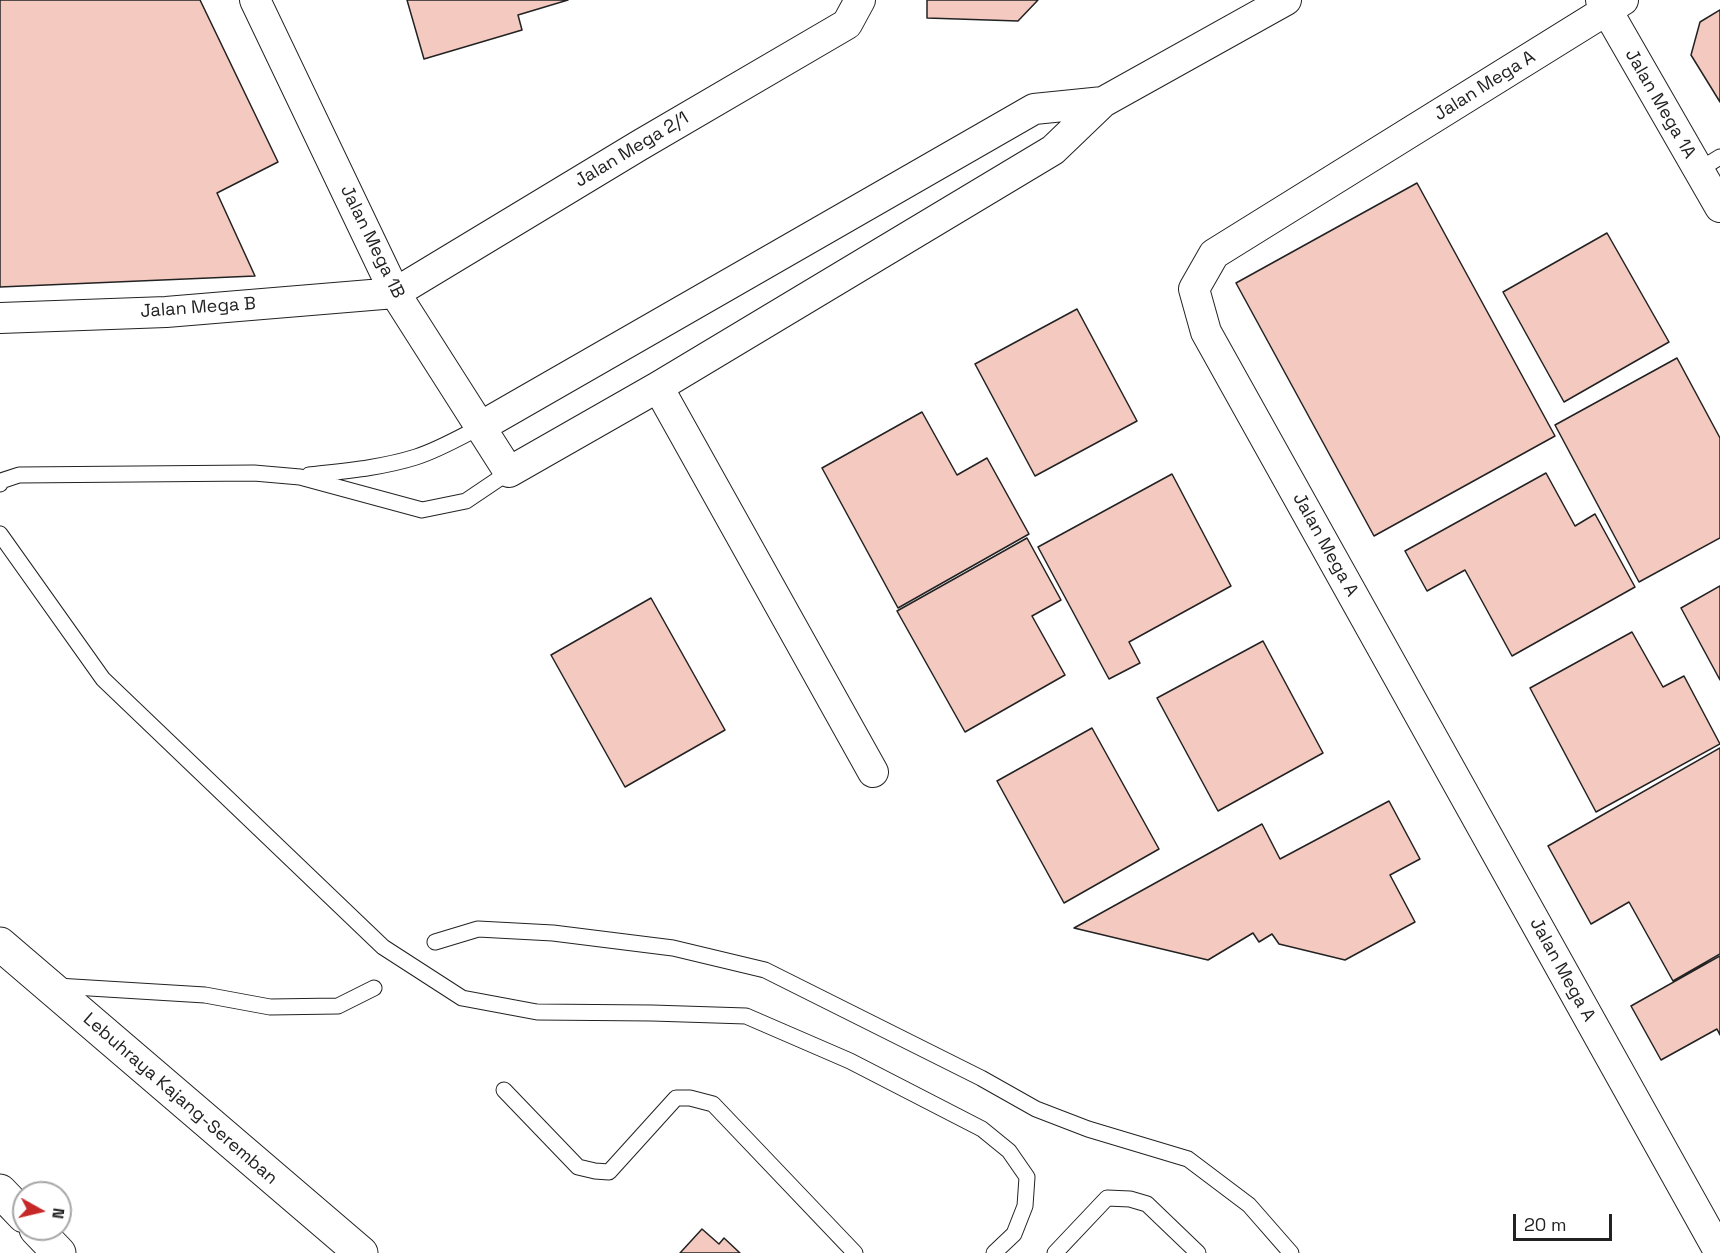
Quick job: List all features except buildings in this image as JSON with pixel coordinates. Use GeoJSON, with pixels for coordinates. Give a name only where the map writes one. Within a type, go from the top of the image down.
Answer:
{"type":"FeatureCollection","features":[{"type":"Feature","properties":{"kind":"highway","name":"Lebuhraya Kajang-Seremban"},"geometry":{"type":"LineString","coordinates":[[0,944],[361,1253]]}},
{"type":"Feature","properties":{"kind":"highway"},"geometry":{"type":"LineString","coordinates":[[0,1191],[12,1204]]}},
{"type":"Feature","properties":{"kind":"highway"},"geometry":{"type":"LineString","coordinates":[[48,1241],[59,1253]]}},
{"type":"Feature","properties":{"kind":"street","name":"Jalan Mega 1B"},"geometry":{"type":"LineString","coordinates":[[255,0],[395,293],[508,472]]}},
{"type":"Feature","properties":{"kind":"street","name":"Jalan Mega 2/1"},"geometry":{"type":"LineString","coordinates":[[395,293],[640,145],[847,24],[860,0]]}},
{"type":"Feature","properties":{"kind":"street"},"geometry":{"type":"LineString","coordinates":[[508,472],[658,387],[1053,150],[1103,102],[1286,0]]}},
{"type":"Feature","properties":{"kind":"street","name":"Jalan Mega 1A"},"geometry":{"type":"LineString","coordinates":[[1610,3],[1709,164],[1720,207]]}},
{"type":"Feature","properties":{"kind":"street","name":"Jalan Mega A"},"geometry":{"type":"LineString","coordinates":[[1610,3],[1214,254],[1194,289],[1206,332],[1720,1253]]}},
{"type":"Feature","properties":{"kind":"street"},"geometry":{"type":"LineString","coordinates":[[480,426],[1034,109],[1103,102]]}},
{"type":"Feature","properties":{"kind":"street","name":"Jalan Mega B"},"geometry":{"type":"LineString","coordinates":[[0,318],[166,312],[395,293]]}},
{"type":"Feature","properties":{"kind":"street"},"geometry":{"type":"LineString","coordinates":[[658,387],[873,772]]}},
{"type":"Feature","properties":{"kind":"lane"},"geometry":{"type":"LineString","coordinates":[[300,477],[370,467],[416,457],[450,443],[480,426]]}},
{"type":"Feature","properties":{"kind":"lane"},"geometry":{"type":"LineString","coordinates":[[0,484],[2,481],[19,475],[254,473],[300,477],[422,510],[466,501],[508,472]]}},
{"type":"Feature","properties":{"kind":"lane"},"geometry":{"type":"LineString","coordinates":[[0,534],[103,679],[383,946],[462,998],[537,1012],[746,1016],[850,1061],[982,1129],[1009,1151],[1027,1177],[1025,1206],[1014,1234],[994,1253]]}},
{"type":"Feature","properties":{"kind":"lane"},"geometry":{"type":"LineString","coordinates":[[435,942],[478,929],[553,933],[673,948],[765,970],[981,1078],[1036,1109],[1088,1129],[1188,1159],[1249,1205],[1291,1253]]}},
{"type":"Feature","properties":{"kind":"lane"},"geometry":{"type":"LineString","coordinates":[[48,986],[205,994],[270,1007],[338,1006],[374,988]]}},
{"type":"Feature","properties":{"kind":"lane"},"geometry":{"type":"LineString","coordinates":[[504,1090],[578,1167],[609,1172],[676,1098],[690,1098],[713,1104],[855,1253]]}},
{"type":"Feature","properties":{"kind":"lane"},"geometry":{"type":"LineString","coordinates":[[1055,1253],[1107,1198],[1130,1199],[1147,1204],[1198,1253]]}}]}
